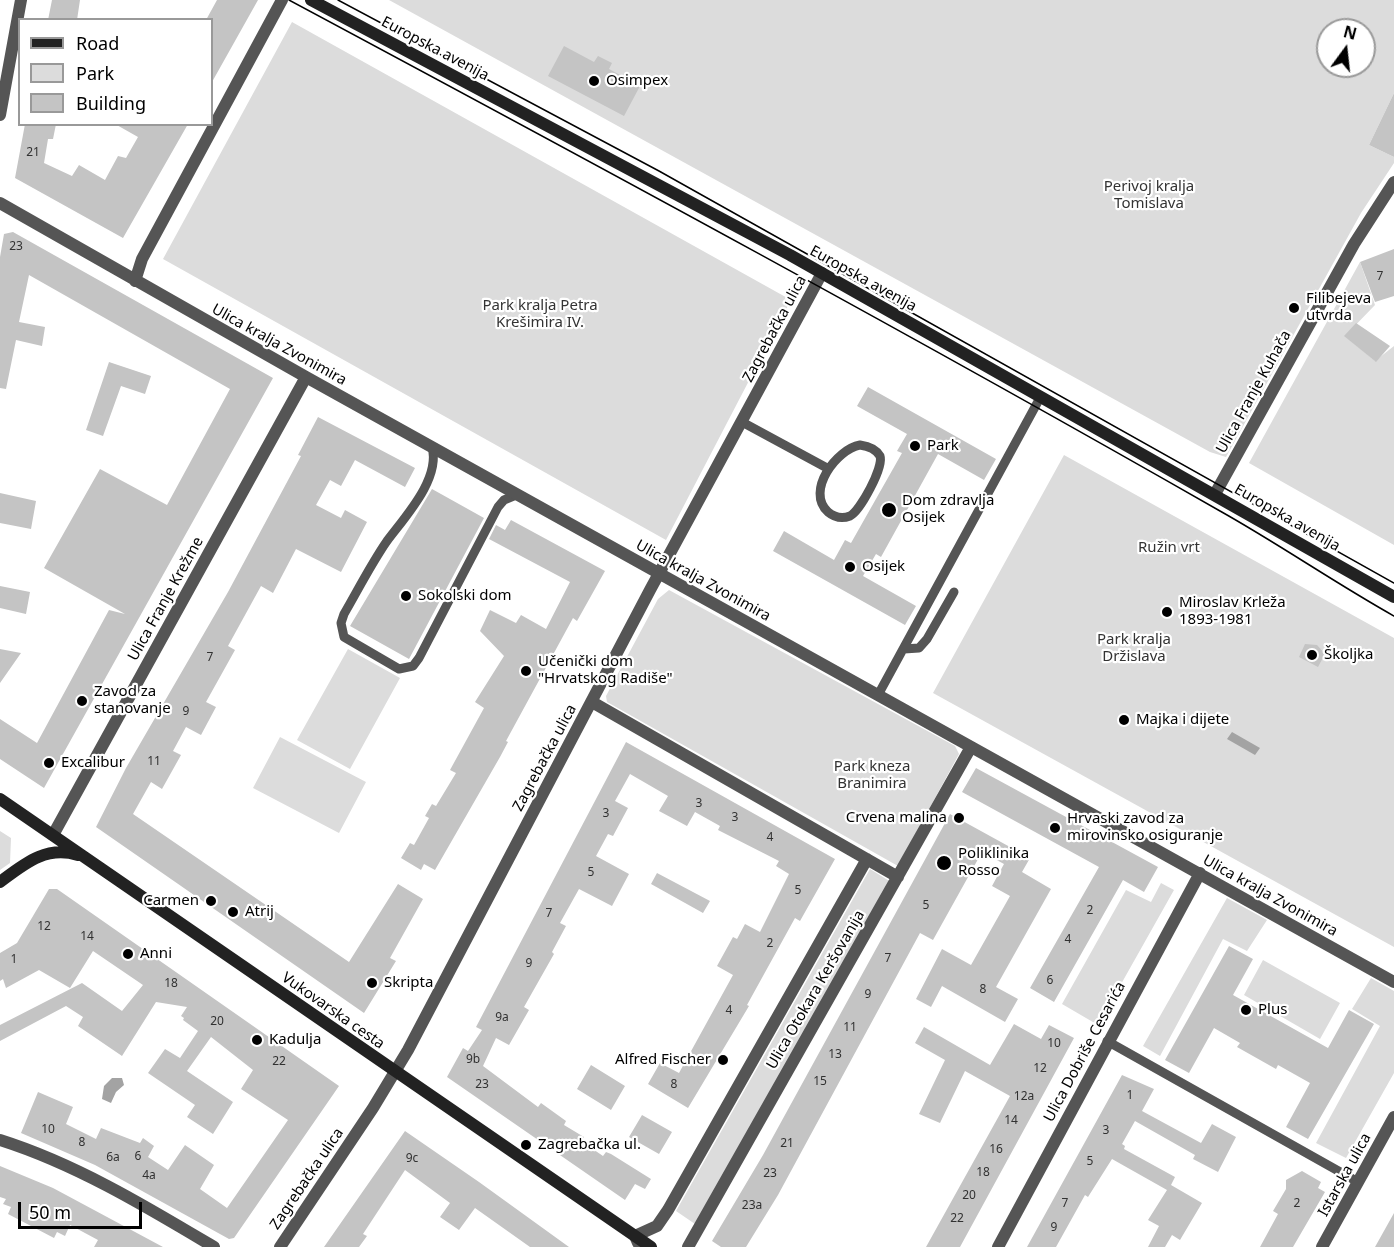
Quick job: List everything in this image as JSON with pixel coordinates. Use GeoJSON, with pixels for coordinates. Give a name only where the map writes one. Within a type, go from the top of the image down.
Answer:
{"type":"FeatureCollection","features":[{"type":"Feature","properties":{"kind":"street"},"geometry":{"type":"LineString","coordinates":[[0,115],[21,0]]}},
{"type":"Feature","properties":{"kind":"street"},"geometry":{"type":"LineString","coordinates":[[135,281],[142,259],[282,0]]}},
{"type":"Feature","properties":{"kind":"street","name":"Europska avenija"},"geometry":{"type":"LineString","coordinates":[[311,0],[822,273],[1394,597]]}},
{"type":"Feature","properties":{"kind":"street","name":"Ulica Franje Kuhača"},"geometry":{"type":"LineString","coordinates":[[1215,494],[1354,244],[1390,198],[1394,182]]}},
{"type":"Feature","properties":{"kind":"street","name":"Ulica kralja Zvonimira"},"geometry":{"type":"LineString","coordinates":[[0,203],[516,495],[1394,982]]}},
{"type":"Feature","properties":{"kind":"street","name":"Zagrebačka ulica"},"geometry":{"type":"LineString","coordinates":[[280,1247],[395,1072],[659,574],[822,273]]}},
{"type":"Feature","properties":{"kind":"street","name":"Ulica Franje Krežme"},"geometry":{"type":"LineString","coordinates":[[53,835],[306,377]]}},
{"type":"Feature","properties":{"kind":"street"},"geometry":{"type":"LineString","coordinates":[[592,702],[898,877]]}},
{"type":"Feature","properties":{"kind":"street","name":"Ulica Otokara Keršovanija"},"geometry":{"type":"LineString","coordinates":[[688,1247],[971,747]]}},
{"type":"Feature","properties":{"kind":"street","name":"Vukovarska cesta"},"geometry":{"type":"LineString","coordinates":[[0,799],[638,1241],[651,1247]]}},
{"type":"Feature","properties":{"kind":"street"},"geometry":{"type":"LineString","coordinates":[[0,882],[34,858],[50,852],[87,858]]}},
{"type":"Feature","properties":{"kind":"street","name":"Ulica Otokara Keršovanija"},"geometry":{"type":"LineString","coordinates":[[638,1241],[657,1226],[668,1210],[867,859]]}},
{"type":"Feature","properties":{"kind":"street","name":"Ulica Dobriše Cesarića"},"geometry":{"type":"LineString","coordinates":[[998,1247],[1107,1041],[1200,873]]}},
{"type":"Feature","properties":{"kind":"street","name":"Istarska ulica"},"geometry":{"type":"LineString","coordinates":[[1322,1247],[1394,1117]]}},
{"type":"Feature","properties":{"kind":"street"},"geometry":{"type":"LineString","coordinates":[[0,1140],[65,1166],[158,1214],[214,1247]]}},
{"type":"Feature","properties":{"kind":"lane"},"geometry":{"type":"LineString","coordinates":[[878,695],[1041,396]]}},
{"type":"Feature","properties":{"kind":"lane"},"geometry":{"type":"LineString","coordinates":[[742,422],[827,468]]}},
{"type":"Feature","properties":{"kind":"lane"},"geometry":{"type":"LineString","coordinates":[[854,446],[867,446],[880,456],[878,473],[858,509],[850,516],[840,518],[832,515],[822,503],[821,494],[827,468],[854,446]]}},
{"type":"Feature","properties":{"kind":"lane"},"geometry":{"type":"LineString","coordinates":[[432,447],[435,462],[432,471],[408,517],[387,541],[341,623],[344,637],[399,669],[413,666],[420,658],[498,507],[504,500],[516,495]]}},
{"type":"Feature","properties":{"kind":"lane"},"geometry":{"type":"LineString","coordinates":[[904,649],[919,648],[927,639],[954,592]]}},
{"type":"Feature","properties":{"kind":"lane"},"geometry":{"type":"LineString","coordinates":[[1107,1041],[1358,1182]]}},
{"type":"Feature","properties":{"kind":"green space","name":"Perivoj kralja Tomislava"},"geometry":{"type":"Polygon","coordinates":[[[389,0],[1394,0],[1394,93],[1369,145],[1394,157],[1394,163],[1361,213],[1226,457],[1210,452],[389,0]]]}},
{"type":"Feature","properties":{"kind":"green space","name":"Park kralja Petra Krešimira IV."},"geometry":{"type":"Polygon","coordinates":[[[292,22],[791,300],[666,540],[163,259],[292,22]]]}},
{"type":"Feature","properties":{"kind":"green space"},"geometry":{"type":"Polygon","coordinates":[[[1360,262],[1375,305],[1345,336],[1375,361],[1394,346],[1394,545],[1249,463],[1360,262]]]}},
{"type":"Feature","properties":{"kind":"green space","name":"Park kralja Držislava"},"geometry":{"type":"Polygon","coordinates":[[[1064,455],[1394,638],[1394,947],[933,693],[1064,455]]]}},
{"type":"Feature","properties":{"kind":"green space","name":"Park kneza Branimira"},"geometry":{"type":"Polygon","coordinates":[[[669,590],[955,746],[959,754],[898,866],[607,702],[606,696],[658,599],[669,590]]]}},
{"type":"Feature","properties":{"kind":"green space"},"geometry":{"type":"Polygon","coordinates":[[[348,649],[400,678],[350,769],[297,740],[348,649]]]}},
{"type":"Feature","properties":{"kind":"green space"},"geometry":{"type":"Polygon","coordinates":[[[280,737],[366,782],[339,833],[253,788],[280,737]]]}},
{"type":"Feature","properties":{"kind":"green space"},"geometry":{"type":"Polygon","coordinates":[[[0,831],[11,838],[10,863],[0,870],[0,831]]]}},
{"type":"Feature","properties":{"kind":"green space"},"geometry":{"type":"Polygon","coordinates":[[[870,869],[891,882],[695,1224],[676,1211],[870,869]]]}},
{"type":"Feature","properties":{"kind":"green space"},"geometry":{"type":"Polygon","coordinates":[[[1161,883],[1174,890],[1098,1025],[1062,1004],[1126,890],[1151,902],[1161,883]]]}},
{"type":"Feature","properties":{"kind":"green space"},"geometry":{"type":"Polygon","coordinates":[[[1227,898],[1267,920],[1247,951],[1223,939],[1160,1056],[1143,1046],[1227,898]]]}},
{"type":"Feature","properties":{"kind":"green space"},"geometry":{"type":"Polygon","coordinates":[[[1263,960],[1340,1003],[1320,1039],[1244,995],[1263,960]]]}},
{"type":"Feature","properties":{"kind":"green space"},"geometry":{"type":"Polygon","coordinates":[[[1371,978],[1394,991],[1394,1073],[1346,1158],[1316,1143],[1380,1026],[1352,1009],[1371,978]]]}},
{"type":"Feature","properties":{"kind":"shaded area"},"geometry":{"type":"Polygon","coordinates":[[[1232,732],[1260,748],[1255,755],[1227,739],[1232,732]]]}},
{"type":"Feature","properties":{"kind":"shaded area"},"geometry":{"type":"Polygon","coordinates":[[[112,1078],[122,1078],[124,1085],[116,1092],[111,1103],[102,1099],[104,1086],[112,1078]]]}},
{"type":"Feature","properties":{"kind":"building"},"geometry":{"type":"Polygon","coordinates":[[[52,0],[80,0],[77,18],[48,18],[52,0]]]}},
{"type":"Feature","properties":{"kind":"building"},"geometry":{"type":"Polygon","coordinates":[[[217,0],[258,0],[213,80],[213,18],[207,18],[217,0]]]}},
{"type":"Feature","properties":{"kind":"building","name":"Osimpex"},"geometry":{"type":"Polygon","coordinates":[[[564,46],[594,62],[598,56],[612,63],[609,69],[640,86],[624,116],[548,76],[564,46]]]}},
{"type":"Feature","properties":{"kind":"building"},"geometry":{"type":"Polygon","coordinates":[[[1394,93],[1394,157],[1369,145],[1394,93]]]}},
{"type":"Feature","properties":{"kind":"building"},"geometry":{"type":"Polygon","coordinates":[[[25,126],[56,126],[53,139],[48,139],[44,163],[72,176],[79,165],[105,180],[118,156],[126,158],[138,137],[119,126],[187,126],[123,238],[15,178],[25,126]]]}},
{"type":"Feature","properties":{"kind":"building"},"geometry":{"type":"Polygon","coordinates":[[[13,232],[273,378],[44,788],[0,759],[0,719],[37,743],[109,610],[125,614],[44,568],[100,469],[167,505],[230,389],[29,275],[19,322],[45,327],[42,346],[16,340],[6,389],[0,388],[0,257],[4,234],[13,232]]]}},
{"type":"Feature","properties":{"kind":"building"},"geometry":{"type":"Polygon","coordinates":[[[1394,249],[1394,296],[1375,302],[1360,262],[1394,249]]]}},
{"type":"Feature","properties":{"kind":"building"},"geometry":{"type":"Polygon","coordinates":[[[1356,323],[1390,346],[1376,362],[1344,336],[1356,323]]]}},
{"type":"Feature","properties":{"kind":"building"},"geometry":{"type":"Polygon","coordinates":[[[109,362],[151,376],[145,394],[121,386],[103,436],[86,430],[109,362]]]}},
{"type":"Feature","properties":{"kind":"building"},"geometry":{"type":"Polygon","coordinates":[[[868,387],[996,459],[984,480],[938,454],[881,557],[876,554],[863,576],[916,606],[905,625],[773,551],[784,531],[834,560],[845,540],[851,543],[902,453],[897,451],[907,434],[857,406],[868,387]]]}},
{"type":"Feature","properties":{"kind":"building"},"geometry":{"type":"Polygon","coordinates":[[[318,417],[415,468],[405,487],[355,460],[341,486],[330,480],[316,505],[341,518],[345,510],[367,522],[341,572],[296,549],[273,593],[261,586],[228,646],[235,650],[206,702],[216,707],[201,735],[186,727],[173,751],[181,755],[162,789],[151,782],[133,814],[349,962],[398,884],[423,899],[390,958],[396,961],[364,1013],[96,827],[126,768],[228,592],[301,456],[298,455],[318,417]]]}},
{"type":"Feature","properties":{"kind":"building","name":"Sokolski dom"},"geometry":{"type":"Polygon","coordinates":[[[432,489],[484,518],[409,659],[350,626],[432,489]]]}},
{"type":"Feature","properties":{"kind":"building"},"geometry":{"type":"Polygon","coordinates":[[[0,493],[36,501],[31,529],[0,523],[0,493]]]}},
{"type":"Feature","properties":{"kind":"building"},"geometry":{"type":"Polygon","coordinates":[[[511,520],[605,571],[577,621],[573,618],[506,741],[508,742],[500,757],[435,870],[424,864],[421,870],[401,858],[410,843],[414,845],[429,818],[425,816],[432,804],[436,806],[456,773],[450,770],[484,708],[475,702],[504,656],[480,631],[490,610],[516,623],[521,615],[546,629],[570,582],[489,539],[496,525],[505,530],[511,520]]]}},
{"type":"Feature","properties":{"kind":"building"},"geometry":{"type":"Polygon","coordinates":[[[0,586],[30,592],[26,614],[0,608],[0,586]]]}},
{"type":"Feature","properties":{"kind":"building","name":"Školjka"},"geometry":{"type":"Polygon","coordinates":[[[1305,644],[1317,645],[1325,654],[1318,667],[1299,657],[1305,644]]]}},
{"type":"Feature","properties":{"kind":"building"},"geometry":{"type":"Polygon","coordinates":[[[0,649],[21,653],[0,683],[0,649]]]}},
{"type":"Feature","properties":{"kind":"building"},"geometry":{"type":"Polygon","coordinates":[[[626,742],[835,859],[800,921],[795,918],[747,1005],[749,1006],[688,1108],[648,1084],[660,1063],[679,1073],[733,975],[717,966],[733,937],[737,939],[745,924],[760,932],[789,874],[776,866],[779,861],[718,830],[720,826],[695,812],[687,826],[659,811],[668,796],[630,774],[615,801],[628,808],[613,836],[608,834],[596,856],[629,874],[612,906],[579,889],[560,923],[566,926],[552,952],[554,954],[524,1007],[529,1010],[509,1045],[496,1038],[483,1066],[538,1107],[541,1103],[566,1121],[564,1125],[584,1137],[581,1141],[603,1156],[606,1152],[611,1154],[651,1179],[645,1189],[635,1184],[625,1200],[447,1077],[463,1048],[468,1051],[482,1030],[476,1027],[626,742]]]}},
{"type":"Feature","properties":{"kind":"building"},"geometry":{"type":"Polygon","coordinates":[[[976,768],[1158,867],[1144,892],[1123,880],[1054,1002],[1030,988],[1099,867],[962,792],[976,768]]]}},
{"type":"Feature","properties":{"kind":"building"},"geometry":{"type":"Polygon","coordinates":[[[950,814],[1030,858],[1022,872],[1051,889],[996,987],[1018,999],[1005,1022],[942,986],[931,1007],[916,999],[942,949],[971,965],[1010,896],[992,886],[1004,864],[982,852],[933,940],[920,933],[778,1195],[746,1247],[721,1247],[712,1241],[763,1155],[950,814]]]}},
{"type":"Feature","properties":{"kind":"building"},"geometry":{"type":"Polygon","coordinates":[[[657,873],[710,901],[703,913],[651,884],[657,873]]]}},
{"type":"Feature","properties":{"kind":"building"},"geometry":{"type":"Polygon","coordinates":[[[49,889],[57,889],[339,1086],[234,1238],[229,1239],[95,1165],[21,1133],[38,1092],[73,1107],[66,1124],[96,1139],[101,1128],[140,1143],[143,1138],[154,1146],[148,1157],[168,1170],[185,1145],[214,1165],[200,1189],[227,1208],[288,1120],[241,1089],[253,1070],[211,1037],[187,1071],[233,1102],[213,1134],[187,1117],[195,1105],[148,1073],[165,1049],[180,1058],[198,1031],[181,1016],[187,1007],[156,1002],[122,1056],[78,1026],[83,1017],[66,1006],[0,1041],[0,1025],[82,983],[122,1011],[143,985],[93,951],[70,988],[39,970],[6,988],[3,979],[0,981],[0,953],[17,943],[49,889]]]}},
{"type":"Feature","properties":{"kind":"building"},"geometry":{"type":"Polygon","coordinates":[[[1229,946],[1253,959],[1233,995],[1328,1048],[1349,1010],[1374,1024],[1308,1139],[1286,1127],[1310,1083],[1278,1065],[1276,1069],[1237,1047],[1240,1043],[1214,1028],[1189,1073],[1165,1060],[1229,946]]]}},
{"type":"Feature","properties":{"kind":"building"},"geometry":{"type":"Polygon","coordinates":[[[1014,1024],[1041,1039],[1049,1025],[1074,1038],[960,1247],[926,1247],[1010,1096],[965,1071],[940,1123],[919,1114],[945,1060],[915,1043],[924,1027],[990,1065],[1014,1024]]]}},
{"type":"Feature","properties":{"kind":"building"},"geometry":{"type":"Polygon","coordinates":[[[591,1065],[625,1086],[611,1110],[577,1089],[591,1065]]]}},
{"type":"Feature","properties":{"kind":"building"},"geometry":{"type":"Polygon","coordinates":[[[1122,1075],[1154,1089],[1142,1111],[1201,1143],[1212,1124],[1236,1137],[1218,1172],[1193,1159],[1195,1155],[1135,1121],[1122,1144],[1125,1146],[1124,1149],[1175,1177],[1171,1185],[1202,1203],[1180,1240],[1172,1235],[1165,1247],[1148,1247],[1159,1226],[1148,1220],[1167,1190],[1112,1159],[1088,1197],[1085,1195],[1056,1247],[1027,1247],[1122,1075]]]}},
{"type":"Feature","properties":{"kind":"building"},"geometry":{"type":"Polygon","coordinates":[[[642,1115],[672,1132],[659,1154],[629,1137],[642,1115]]]}},
{"type":"Feature","properties":{"kind":"building"},"geometry":{"type":"Polygon","coordinates":[[[405,1131],[569,1247],[530,1247],[475,1208],[459,1230],[440,1217],[450,1203],[405,1170],[363,1234],[367,1236],[359,1247],[324,1247],[405,1131]]]}},
{"type":"Feature","properties":{"kind":"building"},"geometry":{"type":"Polygon","coordinates":[[[0,1166],[53,1188],[163,1247],[94,1247],[98,1240],[70,1225],[65,1236],[57,1232],[54,1238],[8,1214],[11,1207],[3,1204],[6,1199],[0,1197],[0,1166]]]}},
{"type":"Feature","properties":{"kind":"building"},"geometry":{"type":"Polygon","coordinates":[[[1302,1171],[1321,1182],[1318,1188],[1325,1192],[1293,1247],[1260,1247],[1278,1214],[1273,1211],[1286,1189],[1286,1180],[1302,1171]]]}},
{"type":"Feature","properties":{"kind":"building"},"geometry":{"type":"Polygon","coordinates":[[[1394,1213],[1394,1247],[1375,1247],[1394,1213]]]}},
{"type":"Feature","properties":{"kind":"tram line"},"geometry":{"type":"LineString","coordinates":[[289,0],[988,380],[1242,524],[1394,616]]}},
{"type":"Feature","properties":{"kind":"tram line"},"geometry":{"type":"LineString","coordinates":[[338,0],[659,171],[1394,583]]}},
{"type":"Feature","properties":{"kind":"place","name":"Osimpex"},"geometry":{"type":"Point","coordinates":[594,81]}},
{"type":"Feature","properties":{"kind":"place","name":"Filibejeva utvrda"},"geometry":{"type":"Point","coordinates":[1294,308]}},
{"type":"Feature","properties":{"kind":"place","name":"Park"},"geometry":{"type":"Point","coordinates":[915,446]}},
{"type":"Feature","properties":{"kind":"place","name":"Dom zdravlja Osijek"},"geometry":{"type":"Point","coordinates":[889,510]}},
{"type":"Feature","properties":{"kind":"place","name":"Osijek"},"geometry":{"type":"Point","coordinates":[850,567]}},
{"type":"Feature","properties":{"kind":"place","name":"Sokolski dom"},"geometry":{"type":"Point","coordinates":[406,596]}},
{"type":"Feature","properties":{"kind":"place","name":"Miroslav Krleža 1893-1981"},"geometry":{"type":"Point","coordinates":[1167,612]}},
{"type":"Feature","properties":{"kind":"place","name":"Školjka"},"geometry":{"type":"Point","coordinates":[1312,655]}},
{"type":"Feature","properties":{"kind":"place","name":"Učenički dom \"Hrvatskog Radiše\""},"geometry":{"type":"Point","coordinates":[526,671]}},
{"type":"Feature","properties":{"kind":"place","name":"Zavod za stanovanje"},"geometry":{"type":"Point","coordinates":[82,701]}},
{"type":"Feature","properties":{"kind":"place","name":"Majka i dijete"},"geometry":{"type":"Point","coordinates":[1124,720]}},
{"type":"Feature","properties":{"kind":"place","name":"Excalibur"},"geometry":{"type":"Point","coordinates":[49,763]}},
{"type":"Feature","properties":{"kind":"place","name":"Crvena malina"},"geometry":{"type":"Point","coordinates":[959,818]}},
{"type":"Feature","properties":{"kind":"place","name":"Hrvaski zavod za mirovinsko osiguranje"},"geometry":{"type":"Point","coordinates":[1055,828]}},
{"type":"Feature","properties":{"kind":"place","name":"Poliklinika Rosso"},"geometry":{"type":"Point","coordinates":[944,863]}},
{"type":"Feature","properties":{"kind":"place","name":"Carmen"},"geometry":{"type":"Point","coordinates":[211,901]}},
{"type":"Feature","properties":{"kind":"place","name":"Atrij"},"geometry":{"type":"Point","coordinates":[233,912]}},
{"type":"Feature","properties":{"kind":"place","name":"Anni"},"geometry":{"type":"Point","coordinates":[128,954]}},
{"type":"Feature","properties":{"kind":"place","name":"Skripta"},"geometry":{"type":"Point","coordinates":[372,983]}},
{"type":"Feature","properties":{"kind":"place","name":"Plus"},"geometry":{"type":"Point","coordinates":[1246,1010]}},
{"type":"Feature","properties":{"kind":"place","name":"Kadulja"},"geometry":{"type":"Point","coordinates":[257,1040]}},
{"type":"Feature","properties":{"kind":"place","name":"Alfred Fischer"},"geometry":{"type":"Point","coordinates":[723,1060]}},
{"type":"Feature","properties":{"kind":"place","name":"Zagrebačka ul."},"geometry":{"type":"Point","coordinates":[526,1145]}},
{"type":"Feature","properties":{"kind":"park label","name":"Ružin vrt"},"geometry":{"type":"Point","coordinates":[1169,548]}}]}
